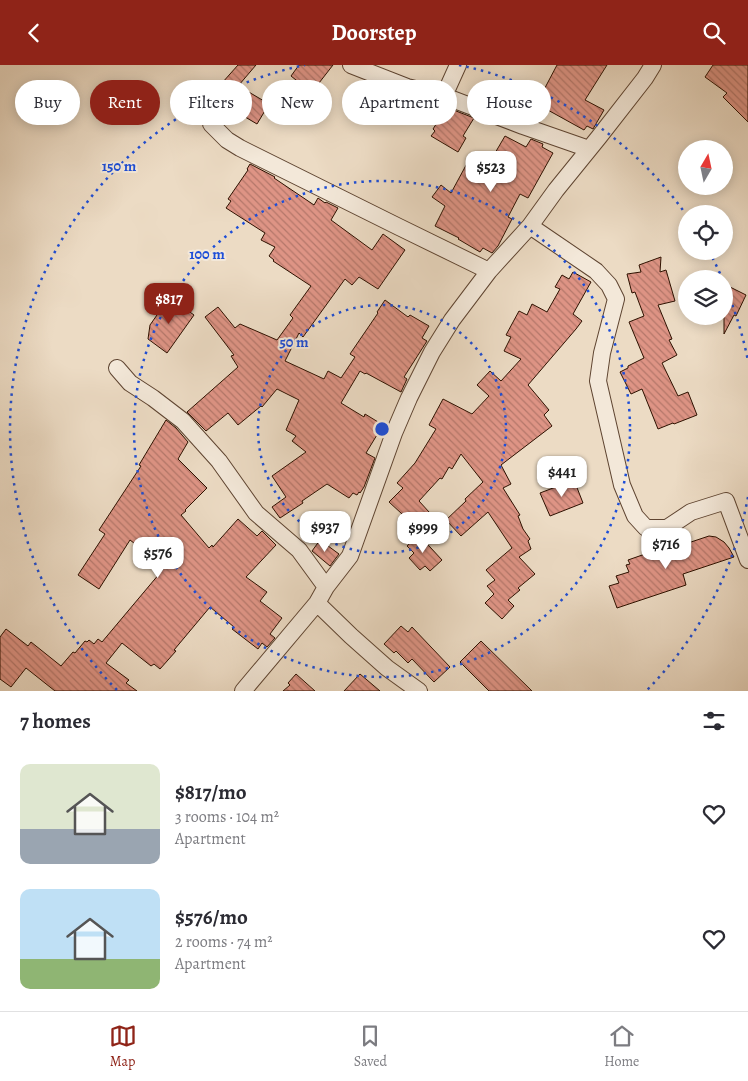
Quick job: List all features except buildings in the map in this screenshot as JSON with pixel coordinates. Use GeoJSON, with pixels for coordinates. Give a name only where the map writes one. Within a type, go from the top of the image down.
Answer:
{"type":"FeatureCollection","features":[{"type":"Feature","properties":{"kind":"street"},"geometry":{"type":"LineString","coordinates":[[351,65],[388,80]]}},
{"type":"Feature","properties":{"kind":"street"},"geometry":{"type":"LineString","coordinates":[[451,80],[458,65]]}},
{"type":"Feature","properties":{"kind":"street"},"geometry":{"type":"LineString","coordinates":[[243,691],[317,603],[326,587],[350,556],[390,442],[409,398],[432,352],[452,320],[489,271],[530,226],[556,190],[645,78],[653,65]]}},
{"type":"Feature","properties":{"kind":"street"},"geometry":{"type":"LineString","coordinates":[[457,101],[589,149]]}},
{"type":"Feature","properties":{"kind":"street"},"geometry":{"type":"LineString","coordinates":[[212,125],[227,140],[240,148],[489,271]]}},
{"type":"Feature","properties":{"kind":"street"},"geometry":{"type":"LineString","coordinates":[[530,226],[596,271],[609,285],[616,299],[602,353],[598,381],[622,485],[635,516],[646,528],[667,528],[691,511],[726,501],[748,559]]}},
{"type":"Feature","properties":{"kind":"street"},"geometry":{"type":"LineString","coordinates":[[117,367],[130,383],[183,421],[219,461],[256,513],[299,550],[326,587]]}},
{"type":"Feature","properties":{"kind":"street"},"geometry":{"type":"LineString","coordinates":[[317,603],[387,668],[419,691]]}}]}
